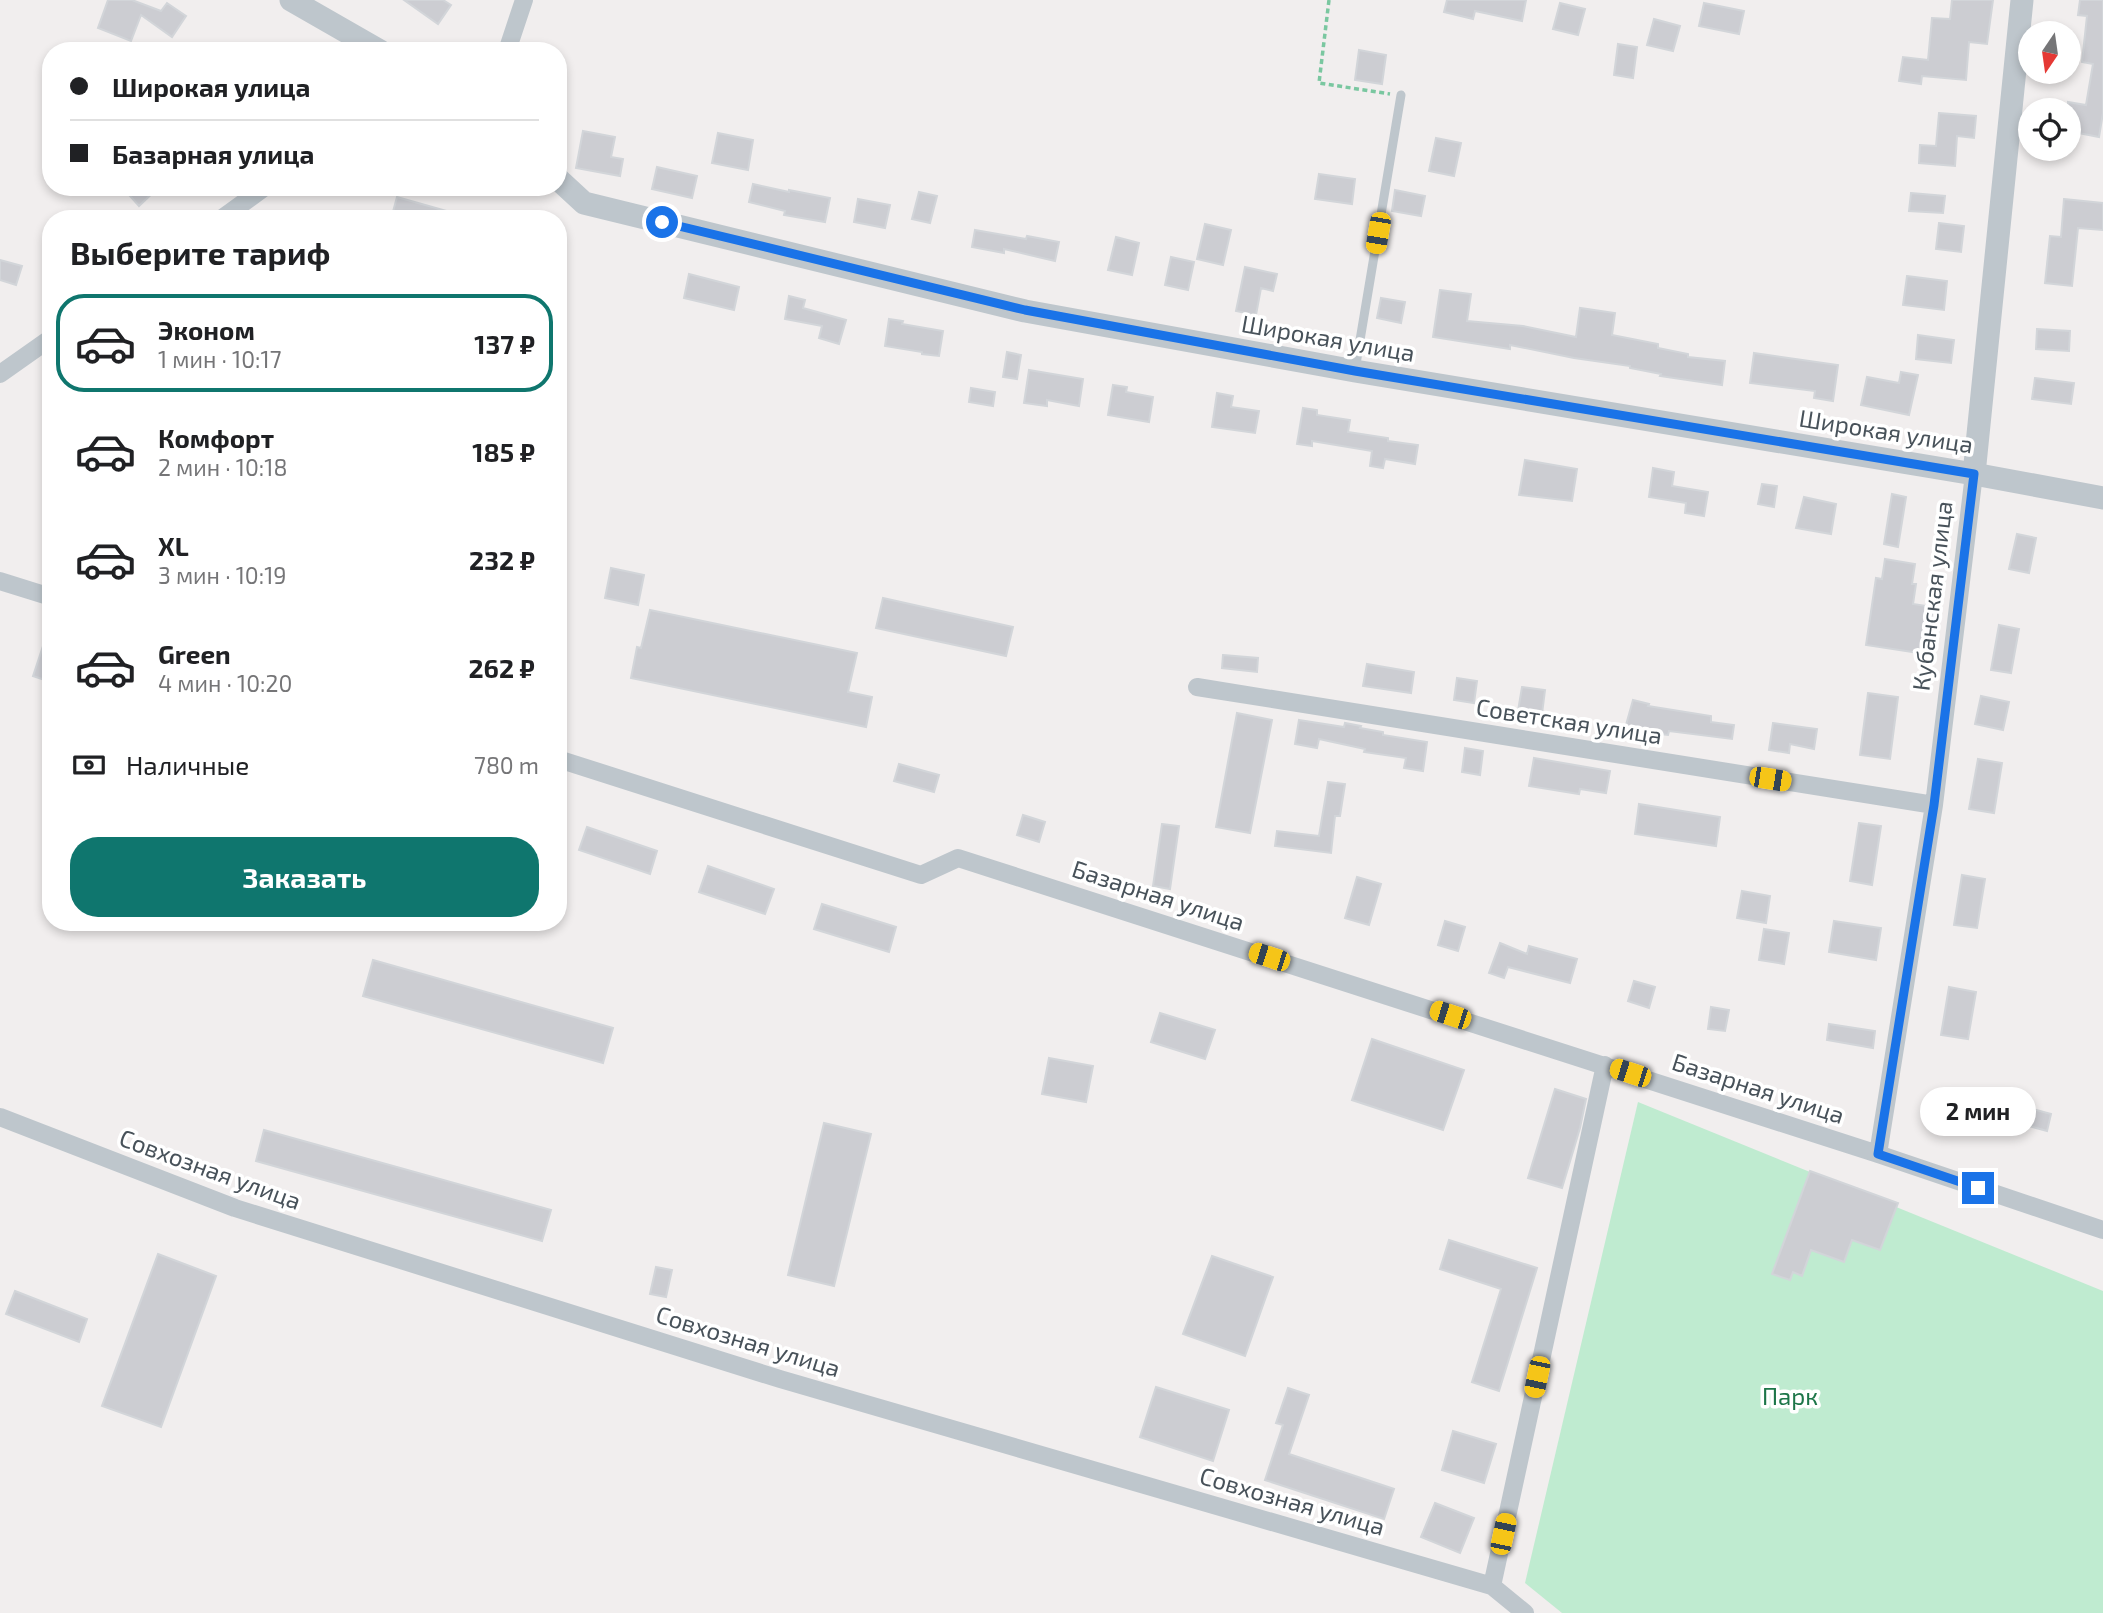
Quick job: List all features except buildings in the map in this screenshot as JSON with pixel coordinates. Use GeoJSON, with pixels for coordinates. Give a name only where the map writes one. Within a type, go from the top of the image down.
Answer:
{"type":"FeatureCollection","features":[{"type":"Feature","properties":{"kind":"street"},"geometry":{"type":"LineString","coordinates":[[291,0],[364,42]]}},
{"type":"Feature","properties":{"kind":"street"},"geometry":{"type":"LineString","coordinates":[[511,42],[524,0]]}},
{"type":"Feature","properties":{"kind":"street","name":"Кубанская улица"},"geometry":{"type":"LineString","coordinates":[[1878,1154],[1934,805],[1974,474],[2022,0]]}},
{"type":"Feature","properties":{"kind":"street","name":"Широкая улица"},"geometry":{"type":"LineString","coordinates":[[567,187],[584,203],[1012,307],[1355,371],[2103,498]]}},
{"type":"Feature","properties":{"kind":"street"},"geometry":{"type":"LineString","coordinates":[[233,210],[252,196]]}},
{"type":"Feature","properties":{"kind":"street"},"geometry":{"type":"LineString","coordinates":[[0,374],[42,344]]}},
{"type":"Feature","properties":{"kind":"street"},"geometry":{"type":"LineString","coordinates":[[0,581],[42,594]]}},
{"type":"Feature","properties":{"kind":"street","name":"Советская улица"},"geometry":{"type":"LineString","coordinates":[[1197,687],[1934,805]]}},
{"type":"Feature","properties":{"kind":"street","name":"Базарная улица"},"geometry":{"type":"LineString","coordinates":[[567,762],[921,875],[958,858],[1605,1065],[2103,1230]]}},
{"type":"Feature","properties":{"kind":"street"},"geometry":{"type":"LineString","coordinates":[[1525,1613],[1492,1586],[1605,1065]]}},
{"type":"Feature","properties":{"kind":"street","name":"Совхозная улица"},"geometry":{"type":"LineString","coordinates":[[0,1117],[235,1209],[780,1379],[1492,1586]]}},
{"type":"Feature","properties":{"kind":"lane"},"geometry":{"type":"LineString","coordinates":[[1355,371],[1401,96]]}},
{"type":"Feature","properties":{"kind":"path"},"geometry":{"type":"LineString","coordinates":[[1329,0],[1319,83],[1401,96]]}},
{"type":"Feature","properties":{"kind":"green space","name":"Парк"},"geometry":{"type":"Polygon","coordinates":[[[1638,1102],[2103,1291],[2103,1613],[1562,1613],[1525,1583],[1638,1102]]]}},
{"type":"Feature","properties":{"kind":"route"},"geometry":{"type":"LineString","coordinates":[[662,222],[1025,310],[1355,371],[1974,474],[1934,805],[1878,1154],[1978,1188]]}}]}
